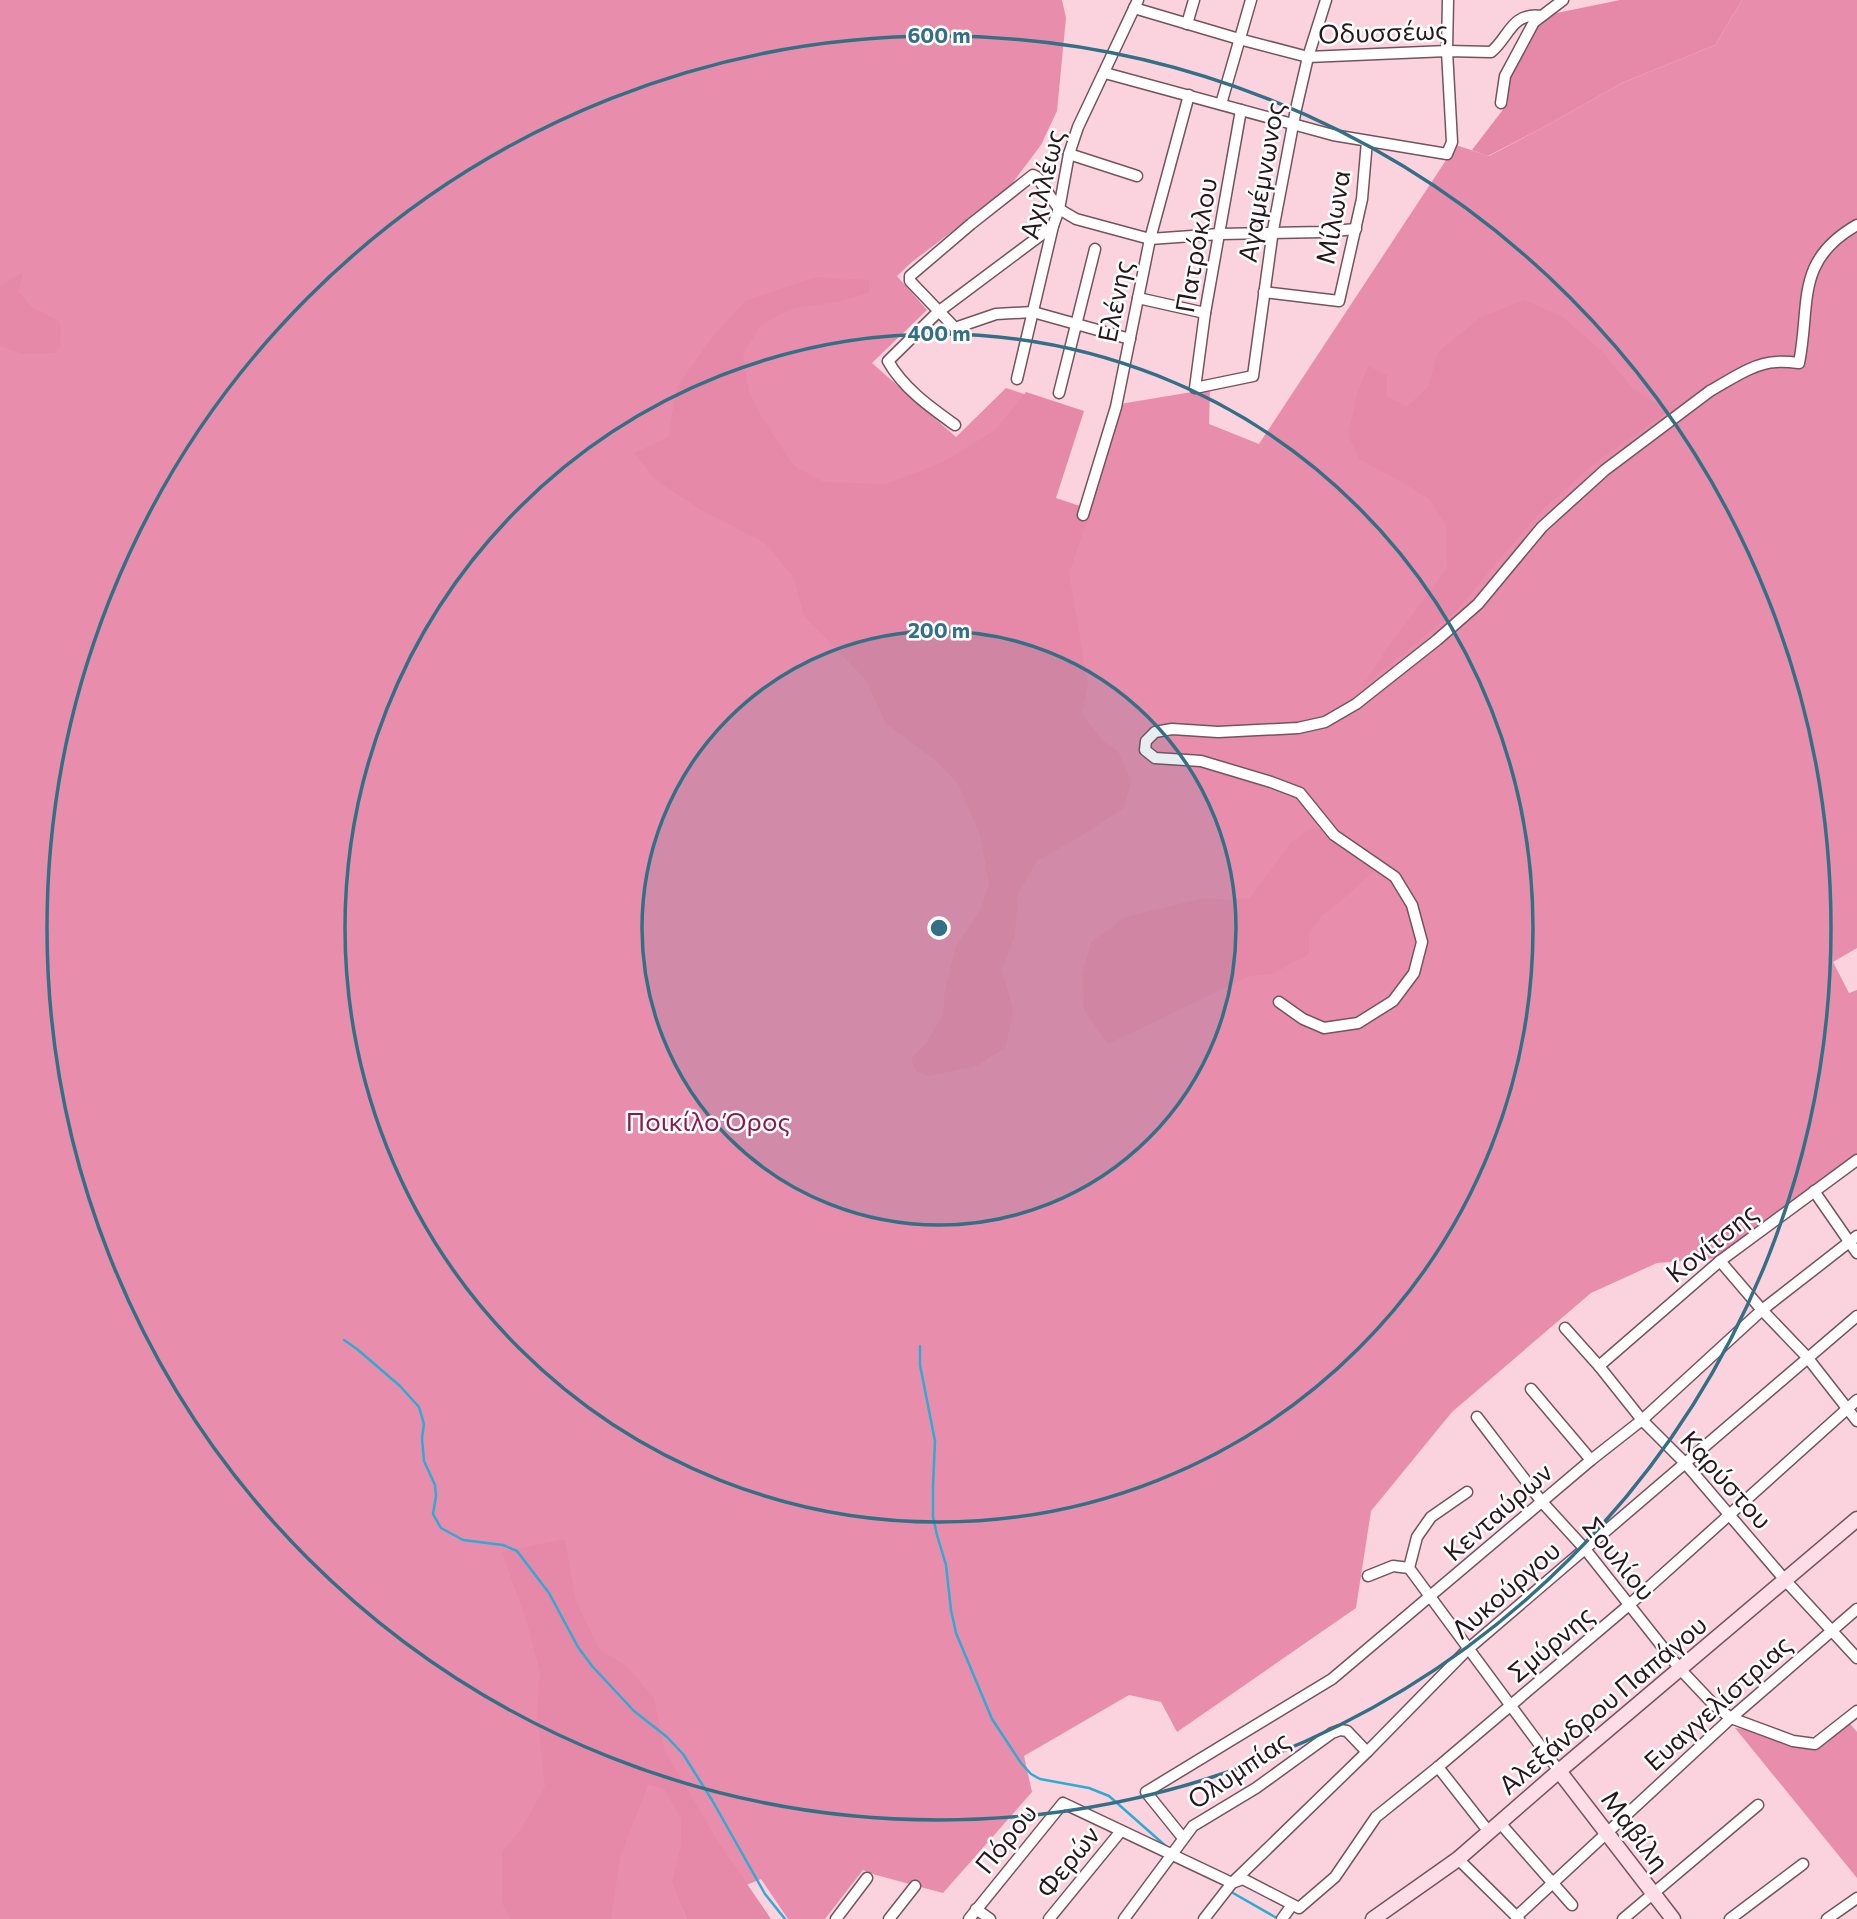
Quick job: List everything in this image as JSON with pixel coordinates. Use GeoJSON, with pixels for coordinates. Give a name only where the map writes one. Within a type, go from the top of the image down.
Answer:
{"type":"FeatureCollection","features":[{"type":"Feature","properties":{"kind":"street"},"geometry":{"type":"LineString","coordinates":[[1186,24],[1194,0]]}},
{"type":"Feature","properties":{"kind":"street"},"geometry":{"type":"LineString","coordinates":[[1221,104],[1251,0]]}},
{"type":"Feature","properties":{"kind":"street","name":"Αγαμέμνωνος"},"geometry":{"type":"LineString","coordinates":[[1195,388],[1253,376],[1272,235],[1293,124],[1308,57],[1326,0]]}},
{"type":"Feature","properties":{"kind":"street"},"geometry":{"type":"LineString","coordinates":[[1105,73],[1293,124],[1367,141],[1447,154],[1452,142],[1447,51],[1448,0]]}},
{"type":"Feature","properties":{"kind":"street"},"geometry":{"type":"LineString","coordinates":[[1501,103],[1505,76],[1534,22],[1563,0]]}},
{"type":"Feature","properties":{"kind":"street","name":"Οδυσσέως"},"geometry":{"type":"LineString","coordinates":[[1136,4],[1186,24],[1308,57],[1447,51],[1491,52],[1515,23],[1525,17],[1541,16]]}},
{"type":"Feature","properties":{"kind":"street","name":"Αχιλλέως"},"geometry":{"type":"LineString","coordinates":[[1017,379],[1059,209],[1069,154],[1078,127],[1136,4]]}},
{"type":"Feature","properties":{"kind":"street","name":"Ελένης"},"geometry":{"type":"LineString","coordinates":[[1083,515],[1116,407],[1150,239],[1189,95]]}},
{"type":"Feature","properties":{"kind":"street","name":"Πατρόκλου"},"geometry":{"type":"LineString","coordinates":[[1195,388],[1205,313],[1241,110]]}},
{"type":"Feature","properties":{"kind":"street","name":"Μίλωνα"},"geometry":{"type":"LineString","coordinates":[[1264,292],[1339,301],[1362,200],[1367,141]]}},
{"type":"Feature","properties":{"kind":"street"},"geometry":{"type":"LineString","coordinates":[[1069,154],[1137,176]]}},
{"type":"Feature","properties":{"kind":"street"},"geometry":{"type":"LineString","coordinates":[[1130,339],[1032,312],[996,314],[955,328],[909,281],[910,276],[1033,175],[1059,209],[1076,219],[1150,239],[1356,229]]}},
{"type":"Feature","properties":{"kind":"street"},"geometry":{"type":"LineString","coordinates":[[1279,1002],[1303,1019],[1324,1028],[1358,1023],[1393,1001],[1414,973],[1422,942],[1412,905],[1395,877],[1334,835],[1300,793],[1201,761],[1155,758],[1145,750],[1146,741],[1155,732],[1172,729],[1218,732],[1298,728],[1325,722],[1356,704],[1478,604],[1542,527],[1605,470],[1710,391],[1748,370],[1775,361],[1798,363],[1804,338],[1807,289],[1818,258],[1840,235],[1857,225]]}},
{"type":"Feature","properties":{"kind":"street"},"geometry":{"type":"LineString","coordinates":[[954,425],[918,397],[895,373],[888,361],[938,312],[1053,226]]}},
{"type":"Feature","properties":{"kind":"street"},"geometry":{"type":"LineString","coordinates":[[1059,393],[1095,249]]}},
{"type":"Feature","properties":{"kind":"street"},"geometry":{"type":"LineString","coordinates":[[1138,298],[1205,313]]}},
{"type":"Feature","properties":{"kind":"street","name":"Κονίτσης"},"geometry":{"type":"LineString","coordinates":[[1599,1366],[1720,1261],[1857,1160]]}},
{"type":"Feature","properties":{"kind":"street"},"geometry":{"type":"LineString","coordinates":[[1814,1191],[1853,1239],[1857,1253]]}},
{"type":"Feature","properties":{"kind":"street","name":"Κενταύρων"},"geometry":{"type":"LineString","coordinates":[[1183,1839],[1146,1792],[1332,1679],[1642,1420],[1762,1310],[1853,1239]]}},
{"type":"Feature","properties":{"kind":"street"},"geometry":{"type":"LineString","coordinates":[[1720,1261],[1807,1357],[1857,1422]]}},
{"type":"Feature","properties":{"kind":"street","name":"Λυκούργου"},"geometry":{"type":"LineString","coordinates":[[1204,1919],[1231,1883],[1367,1752],[1468,1649],[1857,1315]]}},
{"type":"Feature","properties":{"kind":"street","name":"Καρύστου"},"geometry":{"type":"LineString","coordinates":[[1565,1328],[1642,1420],[1685,1463],[1785,1580],[1857,1658]]}},
{"type":"Feature","properties":{"kind":"street"},"geometry":{"type":"LineString","coordinates":[[1531,1389],[1591,1460]]}},
{"type":"Feature","properties":{"kind":"street","name":"Σμύρνης"},"geometry":{"type":"LineString","coordinates":[[1282,1919],[1292,1905],[1299,1908],[1335,1877],[1376,1817],[1629,1605],[1857,1400]]}},
{"type":"Feature","properties":{"kind":"street","name":"Σουλίου"},"geometry":{"type":"LineString","coordinates":[[1477,1417],[1542,1502],[1585,1549],[1680,1669],[1715,1706],[1731,1718],[1793,1741],[1815,1744],[1857,1711]]}},
{"type":"Feature","properties":{"kind":"street"},"geometry":{"type":"LineString","coordinates":[[1409,1568],[1417,1537],[1431,1517],[1467,1492]]}},
{"type":"Feature","properties":{"kind":"street","name":"Αλεξάνδρου Παπάγου"},"geometry":{"type":"LineString","coordinates":[[1373,1919],[1458,1859],[1857,1519]]}},
{"type":"Feature","properties":{"kind":"street"},"geometry":{"type":"LineString","coordinates":[[1368,1576],[1393,1566],[1409,1568],[1559,1771]]}},
{"type":"Feature","properties":{"kind":"street","name":"Ευαγγελίστριας"},"geometry":{"type":"LineString","coordinates":[[1517,1918],[1731,1718],[1857,1609]]}},
{"type":"Feature","properties":{"kind":"street","name":"Ολυμπίας"},"geometry":{"type":"LineString","coordinates":[[1124,1919],[1170,1855],[1197,1823],[1256,1787],[1332,1733],[1347,1731],[1367,1752]]}},
{"type":"Feature","properties":{"kind":"street"},"geometry":{"type":"LineString","coordinates":[[1438,1767],[1494,1828],[1572,1905]]}},
{"type":"Feature","properties":{"kind":"street","name":"Μαβίλη"},"geometry":{"type":"LineString","coordinates":[[1559,1771],[1673,1919]]}},
{"type":"Feature","properties":{"kind":"street","name":"Πόρου"},"geometry":{"type":"LineString","coordinates":[[969,1919],[1063,1803],[1121,1831]]}},
{"type":"Feature","properties":{"kind":"street"},"geometry":{"type":"LineString","coordinates":[[1623,1919],[1758,1805]]}},
{"type":"Feature","properties":{"kind":"street"},"geometry":{"type":"LineString","coordinates":[[1121,1831],[1231,1883],[1243,1879],[1292,1905]]}},
{"type":"Feature","properties":{"kind":"street","name":"Φερών"},"geometry":{"type":"LineString","coordinates":[[1049,1919],[1121,1831]]}},
{"type":"Feature","properties":{"kind":"street"},"geometry":{"type":"LineString","coordinates":[[1458,1859],[1517,1918]]}},
{"type":"Feature","properties":{"kind":"street"},"geometry":{"type":"LineString","coordinates":[[1730,1919],[1802,1864]]}},
{"type":"Feature","properties":{"kind":"street"},"geometry":{"type":"LineString","coordinates":[[836,1919],[867,1878]]}},
{"type":"Feature","properties":{"kind":"street"},"geometry":{"type":"LineString","coordinates":[[889,1919],[915,1886]]}},
{"type":"Feature","properties":{"kind":"street"},"geometry":{"type":"LineString","coordinates":[[1827,1919],[1857,1898]]}},
{"type":"Feature","properties":{"kind":"street"},"geometry":{"type":"LineString","coordinates":[[976,1909],[990,1919]]}},
{"type":"Feature","properties":{"kind":"green space","name":"Ποικίλο Όρος"},"geometry":{"type":"Polygon","coordinates":[[[0,0],[1062,0],[1066,18],[1057,111],[1041,145],[1008,189],[897,276],[927,310],[872,363],[956,437],[1006,388],[1081,413],[1053,500],[1087,511],[1080,506],[1114,405],[1210,389],[1209,424],[1259,444],[1456,145],[1489,156],[1622,83],[1715,45],[1742,0],[1857,0],[1857,948],[1833,962],[1849,993],[1857,990],[1857,1156],[1717,1258],[1657,1263],[1591,1293],[1452,1412],[1371,1511],[1356,1608],[1177,1732],[1161,1702],[1129,1695],[1024,1756],[1032,1792],[943,1893],[863,1870],[825,1919],[788,1919],[761,1879],[683,1911],[686,1919],[0,1919],[0,0]]]}},
{"type":"Feature","properties":{"kind":"green space"},"geometry":{"type":"Polygon","coordinates":[[[1846,1719],[1857,1732],[1857,1878],[1735,1728],[1820,1739],[1846,1719]]]}},
{"type":"Feature","properties":{"kind":"shaded area"},"geometry":{"type":"Polygon","coordinates":[[[1620,0],[1742,0],[1715,45],[1622,83],[1488,156],[1472,150],[1508,103],[1508,80],[1536,23],[1547,15],[1620,0]]]}},
{"type":"Feature","properties":{"kind":"shaded area"},"geometry":{"type":"Polygon","coordinates":[[[23,272],[19,292],[31,306],[60,322],[61,346],[56,353],[22,354],[0,346],[0,286],[23,272]]]}},
{"type":"Feature","properties":{"kind":"shaded area"},"geometry":{"type":"Polygon","coordinates":[[[816,277],[869,280],[869,293],[842,301],[790,309],[760,326],[743,355],[749,392],[762,417],[794,466],[824,482],[886,484],[945,461],[995,430],[1026,392],[1084,411],[1056,498],[1080,506],[1090,513],[1069,573],[1088,685],[1082,714],[1104,742],[1118,751],[1131,780],[1125,807],[1037,861],[1019,892],[1014,938],[1002,969],[1013,1010],[1006,1047],[977,1066],[929,1076],[917,1072],[911,1059],[926,1043],[943,1014],[945,989],[956,946],[980,911],[989,884],[980,835],[958,784],[934,759],[886,724],[866,680],[804,616],[794,578],[765,543],[701,510],[655,480],[634,453],[668,437],[677,386],[713,336],[745,301],[816,277]]]}},
{"type":"Feature","properties":{"kind":"shaded area"},"geometry":{"type":"Polygon","coordinates":[[[1524,300],[1563,317],[1603,352],[1632,388],[1661,406],[1673,408],[1591,466],[1544,509],[1459,608],[1361,688],[1447,568],[1446,526],[1430,500],[1359,459],[1348,435],[1357,394],[1368,366],[1387,375],[1387,397],[1407,406],[1428,387],[1438,352],[1481,317],[1524,300]]]}},
{"type":"Feature","properties":{"kind":"shaded area"},"geometry":{"type":"Polygon","coordinates":[[[1313,827],[1325,831],[1374,871],[1321,916],[1309,934],[1309,954],[1272,974],[1250,976],[1108,1044],[1084,1010],[1082,974],[1091,942],[1125,917],[1204,898],[1250,898],[1291,842],[1313,827]]]}},
{"type":"Feature","properties":{"kind":"shaded area"},"geometry":{"type":"Polygon","coordinates":[[[565,1539],[576,1601],[599,1649],[627,1666],[654,1698],[664,1749],[719,1843],[771,1919],[686,1919],[672,1881],[681,1844],[681,1819],[664,1789],[648,1785],[621,1855],[611,1919],[510,1919],[502,1903],[502,1852],[521,1829],[545,1787],[537,1713],[540,1672],[527,1623],[502,1552],[565,1539]]]}},
{"type":"Feature","properties":{"kind":"waterway"},"geometry":{"type":"LineString","coordinates":[[344,1340],[400,1386],[419,1407],[424,1424],[424,1461],[435,1485],[433,1514],[441,1528],[463,1540],[503,1545],[517,1551],[549,1593],[578,1647],[592,1666],[634,1711],[667,1737],[683,1754],[765,1894],[785,1919]]}},
{"type":"Feature","properties":{"kind":"waterway"},"geometry":{"type":"LineString","coordinates":[[920,1346],[920,1365],[935,1441],[933,1517],[946,1565],[956,1633],[992,1719],[1031,1774],[1040,1779],[1089,1788],[1109,1796],[1168,1848]]}},
{"type":"Feature","properties":{"kind":"waterway"},"geometry":{"type":"LineString","coordinates":[[1233,1893],[1275,1917]]}}]}
